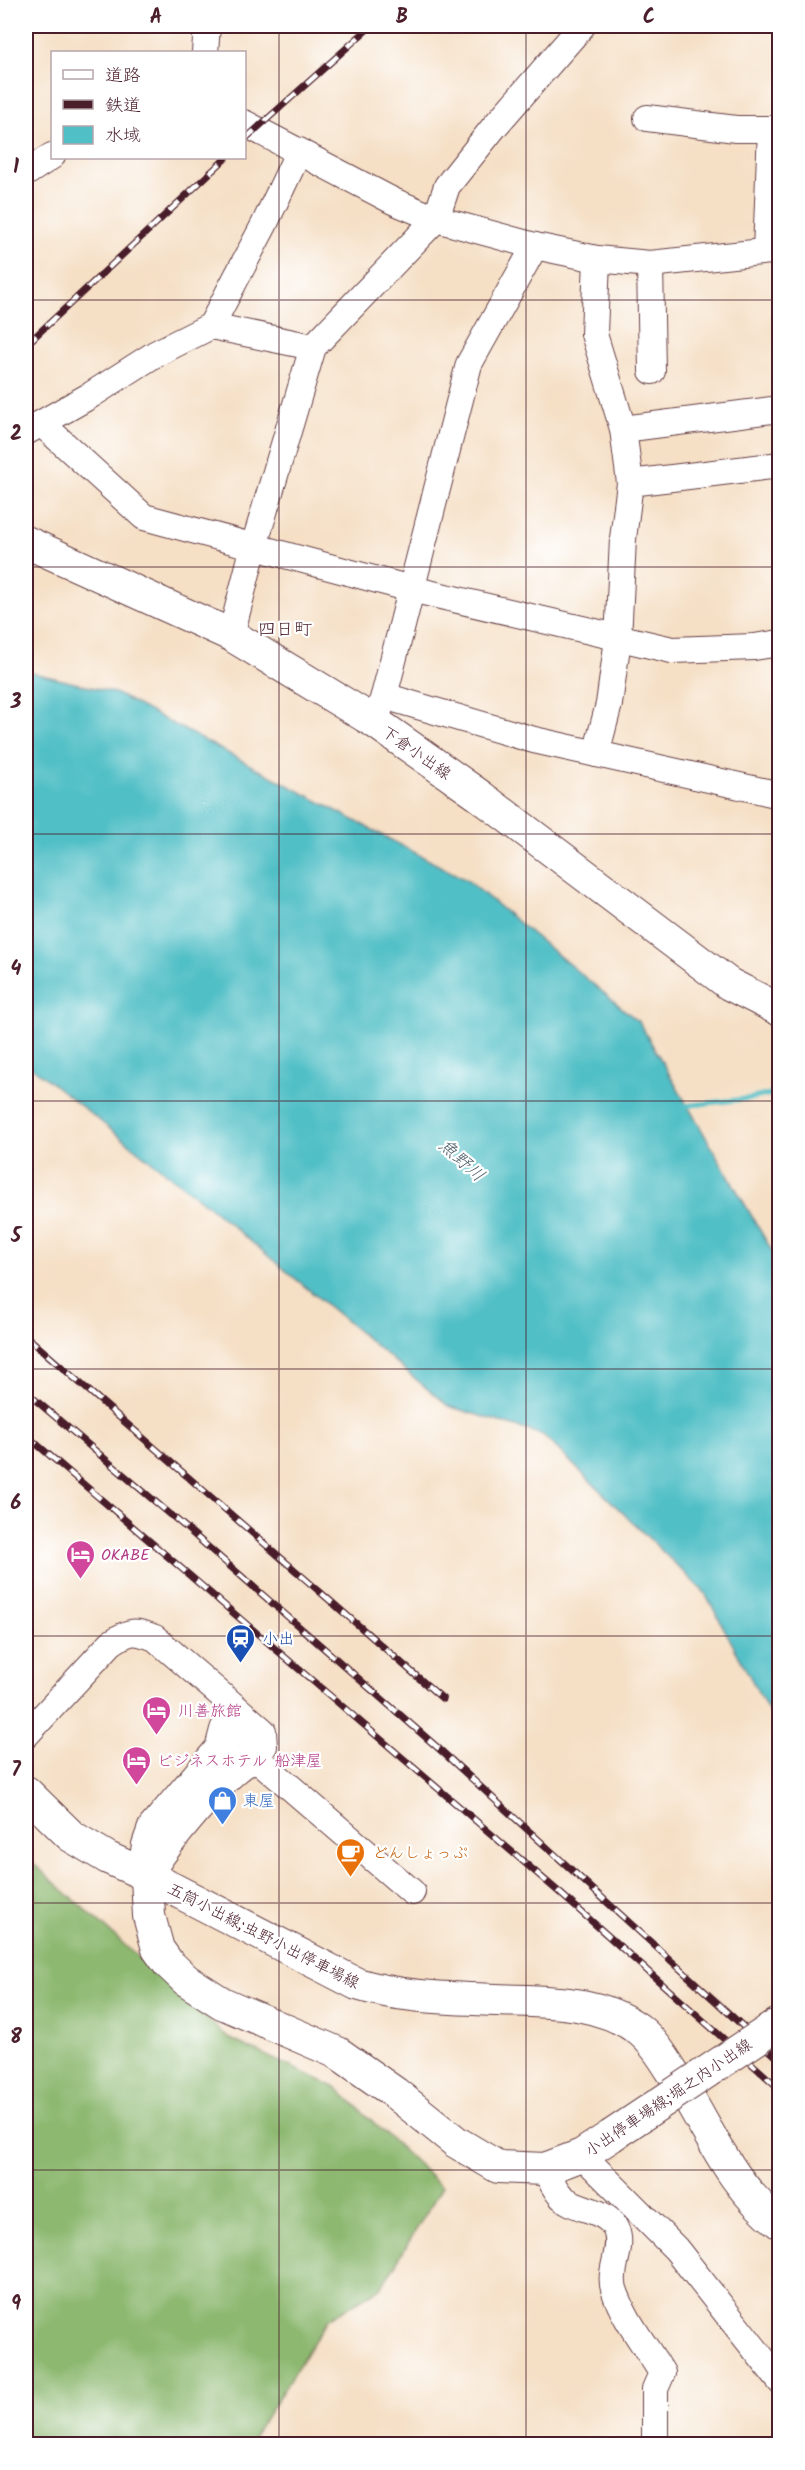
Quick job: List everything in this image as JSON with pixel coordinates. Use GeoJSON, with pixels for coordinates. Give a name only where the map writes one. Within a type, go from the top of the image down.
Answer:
{"type":"FeatureCollection","features":[{"type":"Feature","properties":{"kind":"main road","name":"下倉小出線"},"geometry":{"type":"LineString","coordinates":[[26,542],[231,635],[379,709],[480,796],[729,984],[780,1010]]}},
{"type":"Feature","properties":{"kind":"main road","name":"小出停車場線;堀之内小出線"},"geometry":{"type":"LineString","coordinates":[[254,1756],[255,1740],[250,1732],[236,1727],[226,1730],[221,1749],[151,1834],[146,1858],[146,1875],[149,1916],[158,1949],[186,1980],[222,2003],[338,2053],[456,2142],[498,2167],[545,2169],[582,2155],[780,2023]]}},
{"type":"Feature","properties":{"kind":"main road","name":"五筒小出線;虫野小出停車場線"},"geometry":{"type":"LineString","coordinates":[[26,1792],[71,1836],[108,1858],[146,1875],[305,1959],[368,1988],[464,1999],[573,2002],[614,2015],[639,2030],[661,2054],[740,2185],[760,2208],[780,2223]]}},
{"type":"Feature","properties":{"kind":"street"},"geometry":{"type":"LineString","coordinates":[[206,51],[207,26]]}},
{"type":"Feature","properties":{"kind":"street"},"geometry":{"type":"LineString","coordinates":[[231,635],[254,546],[313,347],[436,219],[447,186],[494,127],[582,26]]}},
{"type":"Feature","properties":{"kind":"street"},"geometry":{"type":"LineString","coordinates":[[246,124],[393,201],[436,219],[535,246],[597,259],[650,264],[772,251],[775,129],[736,129],[647,118]]}},
{"type":"Feature","properties":{"kind":"street"},"geometry":{"type":"LineString","coordinates":[[299,151],[264,225],[211,326],[155,354],[34,428],[144,517],[411,589],[672,650],[754,647],[780,642]]}},
{"type":"Feature","properties":{"kind":"street"},"geometry":{"type":"LineString","coordinates":[[26,173],[51,157]]}},
{"type":"Feature","properties":{"kind":"street"},"geometry":{"type":"LineString","coordinates":[[535,246],[469,364],[379,709],[534,740],[780,795]]}},
{"type":"Feature","properties":{"kind":"street"},"geometry":{"type":"LineString","coordinates":[[596,754],[609,704],[618,639],[623,539],[630,483],[623,429],[594,334],[597,259]]}},
{"type":"Feature","properties":{"kind":"street"},"geometry":{"type":"LineString","coordinates":[[650,264],[652,371]]}},
{"type":"Feature","properties":{"kind":"street"},"geometry":{"type":"LineString","coordinates":[[211,326],[313,347]]}},
{"type":"Feature","properties":{"kind":"street"},"geometry":{"type":"LineString","coordinates":[[623,429],[780,409]]}},
{"type":"Feature","properties":{"kind":"street"},"geometry":{"type":"LineString","coordinates":[[630,483],[780,465]]}},
{"type":"Feature","properties":{"kind":"street"},"geometry":{"type":"LineString","coordinates":[[26,1735],[111,1643],[126,1632],[140,1632],[155,1638],[263,1731],[264,1746],[254,1756],[412,1892]]}},
{"type":"Feature","properties":{"kind":"street"},"geometry":{"type":"LineString","coordinates":[[582,2155],[676,2249],[780,2381]]}},
{"type":"Feature","properties":{"kind":"street"},"geometry":{"type":"LineString","coordinates":[[545,2169],[562,2197],[604,2216],[617,2232],[614,2289],[640,2340],[662,2373],[655,2389],[655,2445]]}},
{"type":"Feature","properties":{"kind":"green space"},"geometry":{"type":"Polygon","coordinates":[[[26,1857],[230,2039],[337,2088],[442,2187],[381,2288],[328,2319],[249,2444],[26,2444],[26,1857]]]}},
{"type":"Feature","properties":{"kind":"water","name":"魚野川"},"geometry":{"type":"Polygon","coordinates":[[[26,671],[115,693],[468,881],[639,1022],[779,1263],[779,1731],[705,1593],[543,1435],[448,1406],[206,1204],[26,1063],[26,671]]]}},
{"type":"Feature","properties":{"kind":"waterway"},"geometry":{"type":"LineString","coordinates":[[683,1106],[753,1098],[780,1092]]}},
{"type":"Feature","properties":{"kind":"railway"},"geometry":{"type":"LineString","coordinates":[[246,138],[371,26]]}},
{"type":"Feature","properties":{"kind":"railway"},"geometry":{"type":"LineString","coordinates":[[26,345],[225,159]]}},
{"type":"Feature","properties":{"kind":"railway"},"geometry":{"type":"LineString","coordinates":[[26,1336],[443,1699]]}},
{"type":"Feature","properties":{"kind":"railway"},"geometry":{"type":"LineString","coordinates":[[26,1392],[184,1526],[437,1747],[780,2060]]}},
{"type":"Feature","properties":{"kind":"railway"},"geometry":{"type":"LineString","coordinates":[[26,1435],[560,1893],[780,2089]]}},
{"type":"Feature","properties":{"kind":"place","name":"OKABE"},"geometry":{"type":"Point","coordinates":[80,1580]}},
{"type":"Feature","properties":{"kind":"place","name":"小出"},"geometry":{"type":"Point","coordinates":[241,1664]}},
{"type":"Feature","properties":{"kind":"place","name":"川善旅館"},"geometry":{"type":"Point","coordinates":[157,1736]}},
{"type":"Feature","properties":{"kind":"place","name":"ビジネスホテル 船津屋"},"geometry":{"type":"Point","coordinates":[136,1786]}},
{"type":"Feature","properties":{"kind":"place","name":"東屋"},"geometry":{"type":"Point","coordinates":[222,1826]}},
{"type":"Feature","properties":{"kind":"place","name":"どんしょっぷ"},"geometry":{"type":"Point","coordinates":[351,1878]}},
{"type":"Feature","properties":{"kind":"district","name":"四日町"},"geometry":{"type":"Point","coordinates":[285,629]}}]}
